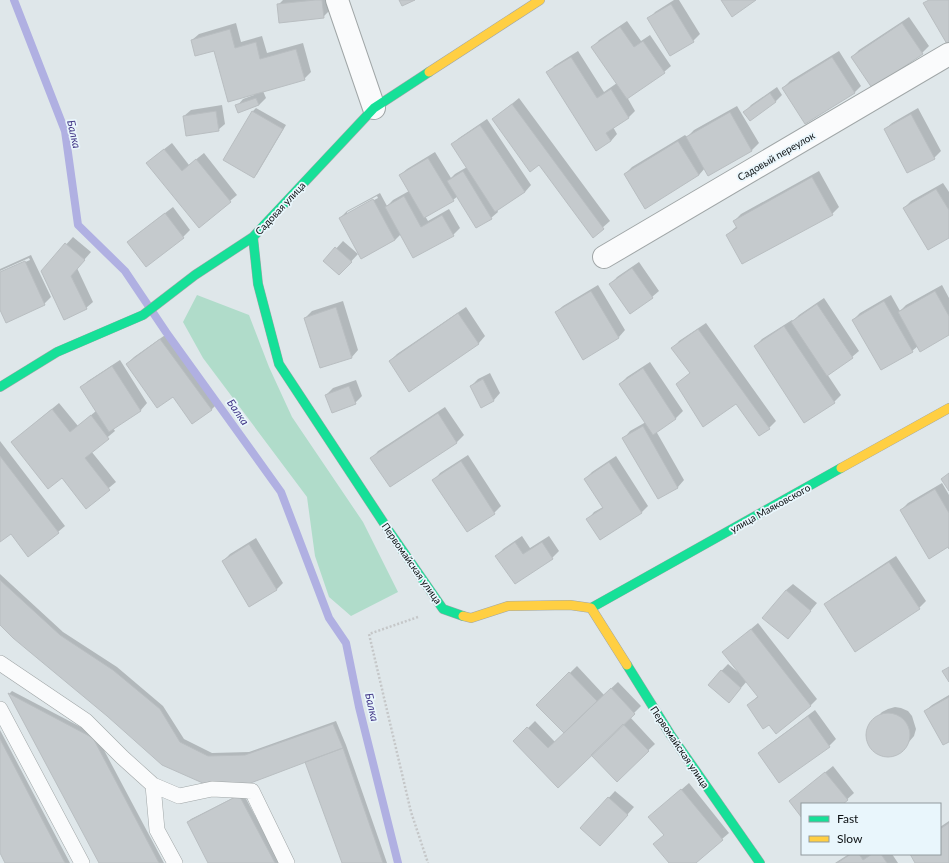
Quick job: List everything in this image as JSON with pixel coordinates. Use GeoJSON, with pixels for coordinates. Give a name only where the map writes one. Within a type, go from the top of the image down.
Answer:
{"type":"FeatureCollection","features":[{"type":"Feature","properties":{"kind":"street"},"geometry":{"type":"LineString","coordinates":[[337,0],[374,108]]}},
{"type":"Feature","properties":{"kind":"street","name":"Садовая улица"},"geometry":{"type":"LineString","coordinates":[[0,387],[57,352],[144,315],[195,275],[253,237],[374,108],[540,0]]}},
{"type":"Feature","properties":{"kind":"street","name":"Садовый переулок"},"geometry":{"type":"LineString","coordinates":[[604,257],[949,54]]}},
{"type":"Feature","properties":{"kind":"street","name":"Первомайская улица"},"geometry":{"type":"LineString","coordinates":[[253,237],[258,284],[279,364],[389,531],[443,609],[471,618],[508,606],[570,604],[591,608],[670,734],[760,863]]}},
{"type":"Feature","properties":{"kind":"street","name":"улица Маяковского"},"geometry":{"type":"LineString","coordinates":[[591,608],[949,408]]}},
{"type":"Feature","properties":{"kind":"lane"},"geometry":{"type":"LineString","coordinates":[[0,664],[86,721],[153,785],[179,796],[212,790],[252,791],[287,863]]}},
{"type":"Feature","properties":{"kind":"lane"},"geometry":{"type":"LineString","coordinates":[[0,709],[82,863]]}},
{"type":"Feature","properties":{"kind":"lane"},"geometry":{"type":"LineString","coordinates":[[153,785],[158,830],[175,863]]}},
{"type":"Feature","properties":{"kind":"path"},"geometry":{"type":"LineString","coordinates":[[428,863],[411,812],[369,634],[443,609]]}},
{"type":"Feature","properties":{"kind":"green space"},"geometry":{"type":"Polygon","coordinates":[[[197,295],[249,315],[269,367],[292,417],[363,522],[398,592],[351,616],[329,597],[315,556],[307,497],[203,358],[183,322],[197,295]]]}},
{"type":"Feature","properties":{"kind":"building"},"geometry":{"type":"Polygon","coordinates":[[[322,0],[324,18],[279,23],[277,4],[322,0]]]}},
{"type":"Feature","properties":{"kind":"building"},"geometry":{"type":"Polygon","coordinates":[[[399,0],[415,0],[402,6],[399,0]]]}},
{"type":"Feature","properties":{"kind":"building"},"geometry":{"type":"Polygon","coordinates":[[[721,0],[756,0],[732,17],[721,0]]]}},
{"type":"Feature","properties":{"kind":"building"},"geometry":{"type":"Polygon","coordinates":[[[929,0],[949,0],[949,43],[947,44],[923,3],[929,0]]]}},
{"type":"Feature","properties":{"kind":"building"},"geometry":{"type":"Polygon","coordinates":[[[671,4],[694,42],[670,56],[647,18],[671,4]]]}},
{"type":"Feature","properties":{"kind":"building"},"geometry":{"type":"Polygon","coordinates":[[[902,23],[923,54],[872,88],[851,57],[902,23]]]}},
{"type":"Feature","properties":{"kind":"building"},"geometry":{"type":"Polygon","coordinates":[[[620,27],[634,47],[643,41],[665,73],[627,99],[591,47],[620,27]]]}},
{"type":"Feature","properties":{"kind":"building"},"geometry":{"type":"Polygon","coordinates":[[[230,29],[235,48],[256,42],[260,59],[296,49],[305,80],[228,102],[214,51],[195,56],[191,40],[230,29]]]}},
{"type":"Feature","properties":{"kind":"building"},"geometry":{"type":"Polygon","coordinates":[[[571,57],[597,98],[611,89],[629,118],[606,133],[611,141],[596,151],[546,72],[571,57]]]}},
{"type":"Feature","properties":{"kind":"building"},"geometry":{"type":"Polygon","coordinates":[[[832,57],[855,93],[805,124],[782,88],[832,57]]]}},
{"type":"Feature","properties":{"kind":"building"},"geometry":{"type":"Polygon","coordinates":[[[770,93],[776,102],[750,121],[743,112],[770,93]]]}},
{"type":"Feature","properties":{"kind":"building"},"geometry":{"type":"Polygon","coordinates":[[[256,98],[259,105],[238,113],[235,105],[256,98]]]}},
{"type":"Feature","properties":{"kind":"building"},"geometry":{"type":"Polygon","coordinates":[[[512,104],[604,229],[593,238],[539,165],[530,172],[492,119],[512,104]]]}},
{"type":"Feature","properties":{"kind":"building"},"geometry":{"type":"Polygon","coordinates":[[[216,111],[219,131],[186,136],[183,116],[216,111]]]}},
{"type":"Feature","properties":{"kind":"building"},"geometry":{"type":"Polygon","coordinates":[[[252,111],[283,129],[254,178],[223,160],[252,111]]]}},
{"type":"Feature","properties":{"kind":"building"},"geometry":{"type":"Polygon","coordinates":[[[730,112],[752,151],[708,176],[686,137],[730,112]]]}},
{"type":"Feature","properties":{"kind":"building"},"geometry":{"type":"Polygon","coordinates":[[[911,114],[935,159],[907,173],[884,129],[911,114]]]}},
{"type":"Feature","properties":{"kind":"building"},"geometry":{"type":"Polygon","coordinates":[[[480,125],[525,192],[495,212],[451,144],[480,125]]]}},
{"type":"Feature","properties":{"kind":"building"},"geometry":{"type":"Polygon","coordinates":[[[678,141],[699,175],[645,209],[624,174],[678,141]]]}},
{"type":"Feature","properties":{"kind":"building"},"geometry":{"type":"Polygon","coordinates":[[[164,149],[182,171],[196,159],[231,202],[199,228],[146,163],[164,149]]]}},
{"type":"Feature","properties":{"kind":"building"},"geometry":{"type":"Polygon","coordinates":[[[428,158],[454,201],[424,218],[399,175],[428,158]]]}},
{"type":"Feature","properties":{"kind":"building"},"geometry":{"type":"Polygon","coordinates":[[[463,171],[492,219],[476,228],[447,181],[463,171]]]}},
{"type":"Feature","properties":{"kind":"building"},"geometry":{"type":"Polygon","coordinates":[[[812,177],[833,215],[742,264],[726,235],[737,228],[733,221],[812,177]]]}},
{"type":"Feature","properties":{"kind":"building"},"geometry":{"type":"Polygon","coordinates":[[[936,189],[949,210],[949,238],[928,250],[903,208],[936,189]]]}},
{"type":"Feature","properties":{"kind":"building"},"geometry":{"type":"Polygon","coordinates":[[[404,196],[421,227],[442,215],[454,236],[413,258],[385,207],[404,196]]]}},
{"type":"Feature","properties":{"kind":"building"},"geometry":{"type":"Polygon","coordinates":[[[373,199],[395,240],[361,259],[339,218],[373,199]]]}},
{"type":"Feature","properties":{"kind":"building"},"geometry":{"type":"Polygon","coordinates":[[[165,213],[184,238],[146,267],[127,242],[165,213]]]}},
{"type":"Feature","properties":{"kind":"building"},"geometry":{"type":"Polygon","coordinates":[[[65,243],[85,260],[71,276],[87,309],[64,320],[41,271],[65,243]]]}},
{"type":"Feature","properties":{"kind":"building"},"geometry":{"type":"Polygon","coordinates":[[[335,247],[352,262],[339,275],[323,261],[335,247]]]}},
{"type":"Feature","properties":{"kind":"building"},"geometry":{"type":"Polygon","coordinates":[[[25,261],[45,305],[6,323],[0,310],[0,272],[25,261]]]}},
{"type":"Feature","properties":{"kind":"building"},"geometry":{"type":"Polygon","coordinates":[[[632,268],[653,298],[630,314],[609,284],[632,268]]]}},
{"type":"Feature","properties":{"kind":"building"},"geometry":{"type":"Polygon","coordinates":[[[591,291],[619,338],[583,360],[555,312],[591,291]]]}},
{"type":"Feature","properties":{"kind":"building"},"geometry":{"type":"Polygon","coordinates":[[[935,291],[949,316],[949,335],[920,352],[898,312],[935,291]]]}},
{"type":"Feature","properties":{"kind":"building"},"geometry":{"type":"Polygon","coordinates":[[[884,301],[913,352],[881,370],[852,320],[884,301]]]}},
{"type":"Feature","properties":{"kind":"building"},"geometry":{"type":"Polygon","coordinates":[[[817,304],[853,358],[827,376],[791,322],[817,304]]]}},
{"type":"Feature","properties":{"kind":"building"},"geometry":{"type":"Polygon","coordinates":[[[336,307],[352,358],[320,368],[304,318],[336,307]]]}},
{"type":"Feature","properties":{"kind":"building"},"geometry":{"type":"Polygon","coordinates":[[[458,313],[479,344],[409,392],[389,361],[458,313]]]}},
{"type":"Feature","properties":{"kind":"building"},"geometry":{"type":"Polygon","coordinates":[[[784,326],[835,403],[804,423],[754,346],[784,326]]]}},
{"type":"Feature","properties":{"kind":"building"},"geometry":{"type":"Polygon","coordinates":[[[698,329],[770,429],[759,436],[736,404],[703,427],[676,384],[690,373],[671,348],[698,329]]]}},
{"type":"Feature","properties":{"kind":"building"},"geometry":{"type":"Polygon","coordinates":[[[160,339],[212,410],[192,424],[173,397],[157,408],[126,364],[160,339]]]}},
{"type":"Feature","properties":{"kind":"building"},"geometry":{"type":"Polygon","coordinates":[[[112,366],[141,411],[109,432],[80,387],[112,366]]]}},
{"type":"Feature","properties":{"kind":"building"},"geometry":{"type":"Polygon","coordinates":[[[643,368],[676,419],[653,435],[619,384],[643,368]]]}},
{"type":"Feature","properties":{"kind":"building"},"geometry":{"type":"Polygon","coordinates":[[[483,379],[494,401],[481,408],[470,386],[483,379]]]}},
{"type":"Feature","properties":{"kind":"building"},"geometry":{"type":"Polygon","coordinates":[[[349,386],[356,404],[332,413],[325,395],[349,386]]]}},
{"type":"Feature","properties":{"kind":"building"},"geometry":{"type":"Polygon","coordinates":[[[52,409],[70,432],[91,415],[109,439],[85,458],[110,490],[86,509],[62,478],[48,489],[11,442],[52,409]]]}},
{"type":"Feature","properties":{"kind":"building"},"geometry":{"type":"Polygon","coordinates":[[[438,413],[457,443],[390,487],[370,458],[438,413]]]}},
{"type":"Feature","properties":{"kind":"building"},"geometry":{"type":"Polygon","coordinates":[[[643,426],[678,488],[658,499],[622,438],[643,426]]]}},
{"type":"Feature","properties":{"kind":"building"},"geometry":{"type":"Polygon","coordinates":[[[0,456],[59,533],[28,557],[11,534],[0,542],[0,456]]]}},
{"type":"Feature","properties":{"kind":"building"},"geometry":{"type":"Polygon","coordinates":[[[461,461],[495,514],[467,532],[432,480],[461,461]]]}},
{"type":"Feature","properties":{"kind":"building"},"geometry":{"type":"Polygon","coordinates":[[[609,462],[642,513],[600,540],[586,519],[603,508],[584,479],[609,462]]]}},
{"type":"Feature","properties":{"kind":"building"},"geometry":{"type":"Polygon","coordinates":[[[949,473],[949,491],[941,479],[949,473]]]}},
{"type":"Feature","properties":{"kind":"building"},"geometry":{"type":"Polygon","coordinates":[[[935,489],[949,513],[949,549],[948,547],[929,559],[900,510],[935,489]]]}},
{"type":"Feature","properties":{"kind":"building"},"geometry":{"type":"Polygon","coordinates":[[[515,542],[523,554],[542,542],[553,559],[515,584],[495,556],[515,542]]]}},
{"type":"Feature","properties":{"kind":"building"},"geometry":{"type":"Polygon","coordinates":[[[249,544],[277,590],[249,607],[222,561],[249,544]]]}},
{"type":"Feature","properties":{"kind":"building"},"geometry":{"type":"Polygon","coordinates":[[[889,562],[920,609],[855,652],[824,604],[889,562]]]}},
{"type":"Feature","properties":{"kind":"building"},"geometry":{"type":"Polygon","coordinates":[[[0,580],[60,635],[113,670],[160,709],[180,742],[208,756],[245,755],[333,724],[343,748],[248,784],[205,784],[162,765],[107,716],[13,638],[0,625],[0,580]]]}},
{"type":"Feature","properties":{"kind":"building"},"geometry":{"type":"Polygon","coordinates":[[[786,590],[811,611],[788,639],[762,618],[786,590]]]}},
{"type":"Feature","properties":{"kind":"building"},"geometry":{"type":"Polygon","coordinates":[[[751,629],[811,706],[776,734],[769,725],[763,729],[747,705],[758,697],[722,652],[751,629]]]}},
{"type":"Feature","properties":{"kind":"building"},"geometry":{"type":"Polygon","coordinates":[[[949,667],[949,682],[942,671],[949,667]]]}},
{"type":"Feature","properties":{"kind":"building"},"geometry":{"type":"Polygon","coordinates":[[[721,670],[741,688],[729,703],[708,685],[721,670]]]}},
{"type":"Feature","properties":{"kind":"building"},"geometry":{"type":"Polygon","coordinates":[[[569,672],[597,701],[564,733],[536,705],[569,672]]]}},
{"type":"Feature","properties":{"kind":"building"},"geometry":{"type":"Polygon","coordinates":[[[611,688],[635,714],[558,788],[513,741],[527,727],[548,748],[611,688]]]}},
{"type":"Feature","properties":{"kind":"building"},"geometry":{"type":"Polygon","coordinates":[[[8,693],[93,738],[159,863],[99,863],[8,693]]]}},
{"type":"Feature","properties":{"kind":"building"},"geometry":{"type":"Polygon","coordinates":[[[949,697],[949,742],[943,745],[924,711],[949,697]]]}},
{"type":"Feature","properties":{"kind":"building"},"geometry":{"type":"Polygon","coordinates":[[[888,713],[900,717],[906,723],[910,735],[906,747],[900,753],[888,757],[876,753],[870,747],[866,735],[870,723],[876,717],[888,713]]]}},
{"type":"Feature","properties":{"kind":"building"},"geometry":{"type":"Polygon","coordinates":[[[808,716],[830,747],[779,783],[758,753],[808,716]]]}},
{"type":"Feature","properties":{"kind":"building"},"geometry":{"type":"Polygon","coordinates":[[[623,724],[649,751],[617,782],[591,755],[623,724]]]}},
{"type":"Feature","properties":{"kind":"building"},"geometry":{"type":"Polygon","coordinates":[[[0,739],[65,863],[5,863],[0,853],[0,739]]]}},
{"type":"Feature","properties":{"kind":"building"},"geometry":{"type":"Polygon","coordinates":[[[343,748],[383,863],[342,863],[305,762],[343,748]]]}},
{"type":"Feature","properties":{"kind":"building"},"geometry":{"type":"Polygon","coordinates":[[[825,772],[848,800],[844,803],[801,803],[801,817],[789,801],[825,772]]]}},
{"type":"Feature","properties":{"kind":"building"},"geometry":{"type":"Polygon","coordinates":[[[681,789],[723,840],[696,863],[669,863],[653,844],[664,835],[648,817],[681,789]]]}},
{"type":"Feature","properties":{"kind":"building"},"geometry":{"type":"Polygon","coordinates":[[[239,795],[275,863],[208,863],[187,822],[239,795]]]}},
{"type":"Feature","properties":{"kind":"building"},"geometry":{"type":"Polygon","coordinates":[[[608,797],[628,815],[600,846],[580,828],[608,797]]]}},
{"type":"Feature","properties":{"kind":"building"},"geometry":{"type":"Polygon","coordinates":[[[949,823],[949,863],[915,863],[911,855],[941,855],[941,828],[949,823]]]}},
{"type":"Feature","properties":{"kind":"building"},"geometry":{"type":"Polygon","coordinates":[[[849,855],[860,855],[863,860],[870,855],[882,855],[887,863],[837,863],[849,855]]]}},
{"type":"Feature","properties":{"kind":"waterway","name":"Балка"},"geometry":{"type":"LineString","coordinates":[[14,0],[65,131],[78,225],[125,271],[166,332],[281,492],[329,618],[346,643],[359,707],[398,863]]}},
{"type":"Feature","properties":{"kind":"traffic: fast"},"geometry":{"type":"LineString","coordinates":[[0,387],[57,352],[143,315],[195,275],[253,237],[374,108],[429,72]]}},
{"type":"Feature","properties":{"kind":"traffic: fast"},"geometry":{"type":"LineString","coordinates":[[253,237],[258,284],[279,364],[389,531],[443,609],[463,616]]}},
{"type":"Feature","properties":{"kind":"traffic: fast"},"geometry":{"type":"LineString","coordinates":[[591,608],[841,468]]}},
{"type":"Feature","properties":{"kind":"traffic: fast"},"geometry":{"type":"LineString","coordinates":[[627,665],[670,734],[760,863]]}},
{"type":"Feature","properties":{"kind":"traffic: slow"},"geometry":{"type":"LineString","coordinates":[[429,72],[540,0]]}},
{"type":"Feature","properties":{"kind":"traffic: slow"},"geometry":{"type":"LineString","coordinates":[[841,468],[949,408]]}},
{"type":"Feature","properties":{"kind":"traffic: slow"},"geometry":{"type":"LineString","coordinates":[[463,616],[471,618],[508,606],[570,605],[591,608],[627,665]]}}]}
